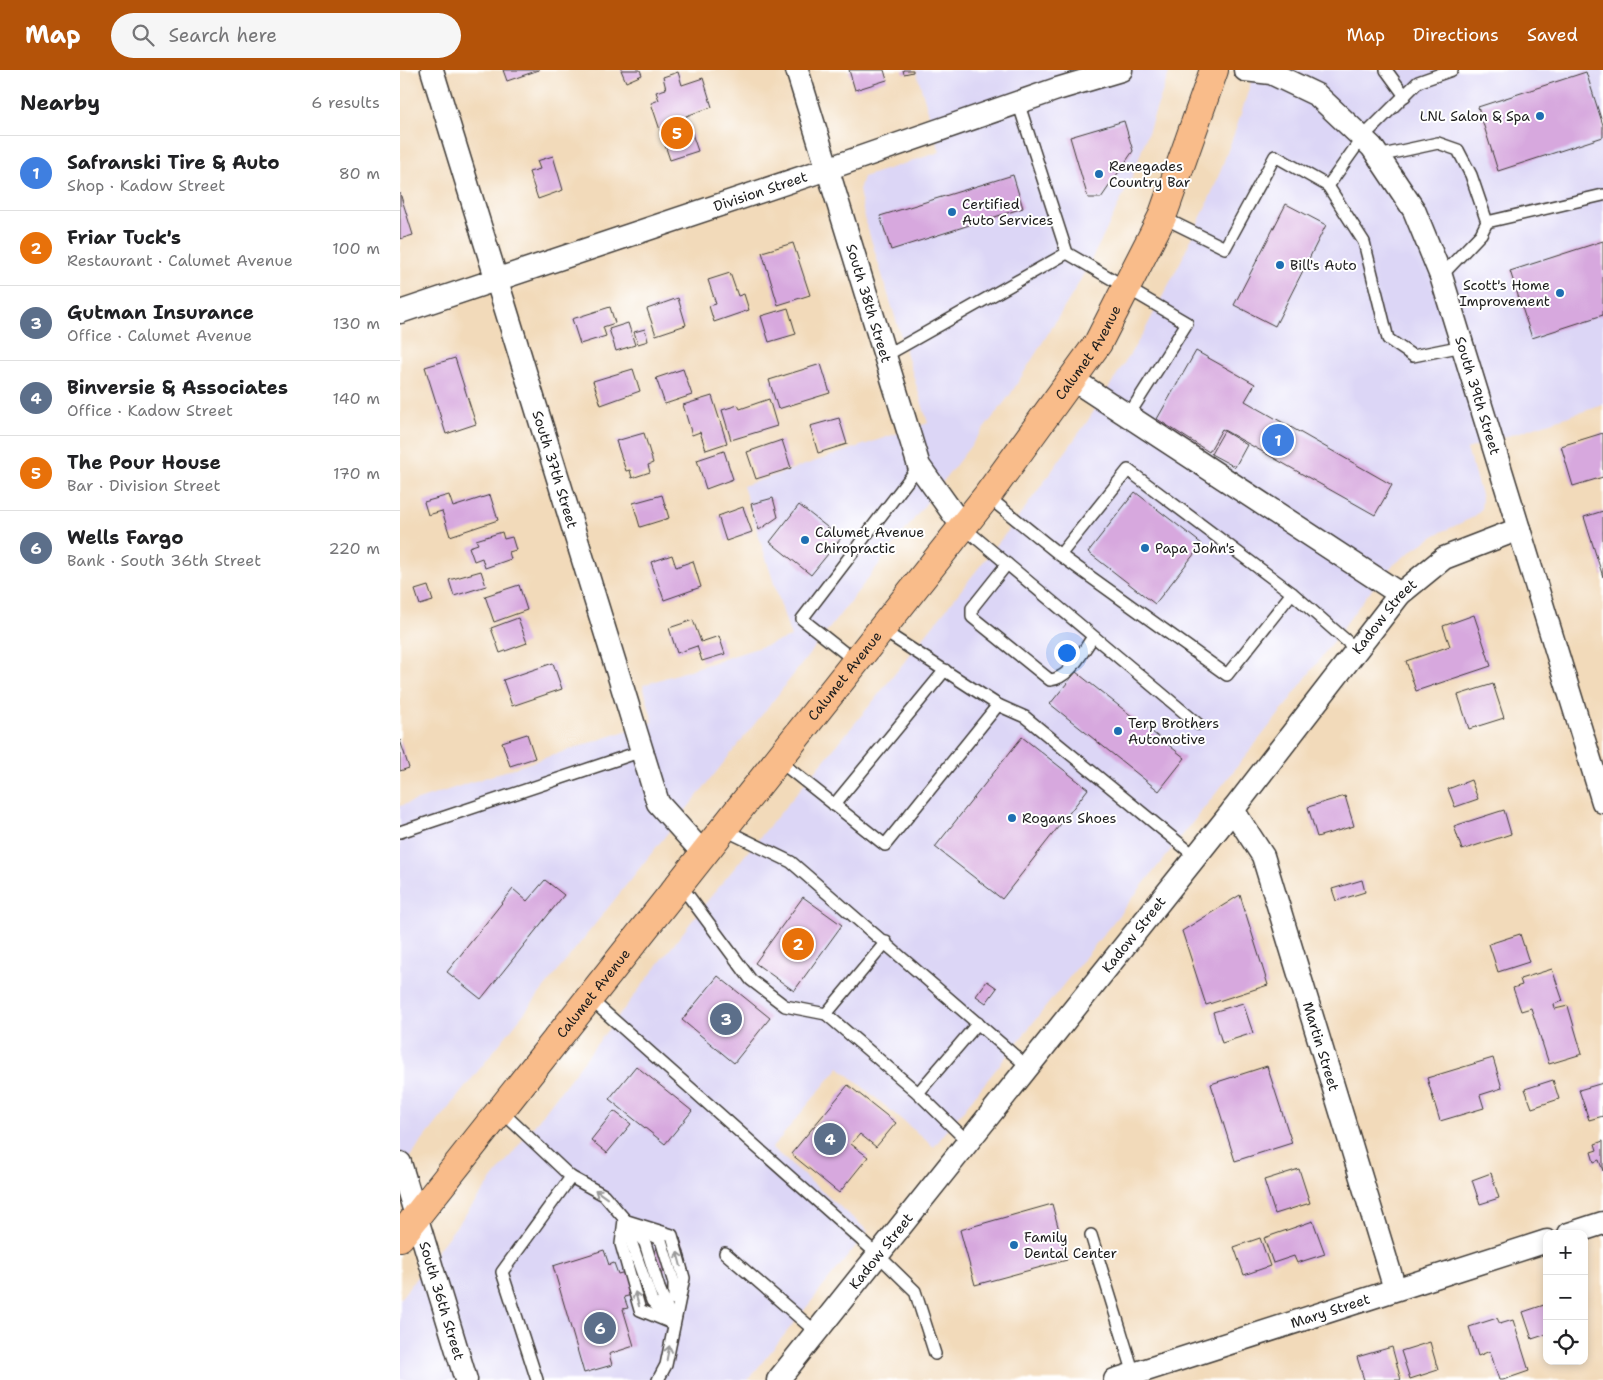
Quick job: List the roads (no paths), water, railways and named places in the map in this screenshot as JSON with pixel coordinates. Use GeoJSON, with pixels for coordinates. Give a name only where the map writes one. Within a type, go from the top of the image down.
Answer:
{"type":"FeatureCollection","features":[{"type":"Feature","properties":{"kind":"main road","name":"Calumet Avenue"},"geometry":{"type":"LineString","coordinates":[[408,1227],[986,496],[1098,343],[1162,217],[1214,70]]}},
{"type":"Feature","properties":{"kind":"street","name":"South 37th Street"},"geometry":{"type":"LineString","coordinates":[[432,70],[658,803],[703,853]]}},
{"type":"Feature","properties":{"kind":"street","name":"South 38th Street"},"geometry":{"type":"LineString","coordinates":[[797,70],[918,466],[962,526]]}},
{"type":"Feature","properties":{"kind":"street","name":"Division Street"},"geometry":{"type":"LineString","coordinates":[[400,312],[828,169],[1018,102],[1121,70]]}},
{"type":"Feature","properties":{"kind":"street","name":"South 39th Street"},"geometry":{"type":"LineString","coordinates":[[1245,70],[1271,73],[1317,95],[1378,156],[1414,210],[1441,276],[1603,802]]}},
{"type":"Feature","properties":{"kind":"street"},"geometry":{"type":"LineString","coordinates":[[1072,379],[1400,594]]}},
{"type":"Feature","properties":{"kind":"street","name":"Kadow Street"},"geometry":{"type":"LineString","coordinates":[[782,1378],[816,1332],[1196,858],[1400,594],[1444,558],[1519,529]]}},
{"type":"Feature","properties":{"kind":"street","name":"Martin Street"},"geometry":{"type":"LineString","coordinates":[[1233,810],[1263,856],[1395,1289]]}},
{"type":"Feature","properties":{"kind":"street","name":"South 36th Street"},"geometry":{"type":"LineString","coordinates":[[400,1163],[408,1227],[466,1380]]}},
{"type":"Feature","properties":{"kind":"street"},"geometry":{"type":"LineString","coordinates":[[1581,1230],[1603,1223]]}},
{"type":"Feature","properties":{"kind":"street","name":"Mary Street"},"geometry":{"type":"LineString","coordinates":[[1124,1377],[1543,1242]]}},
{"type":"Feature","properties":{"kind":"lane"},"geometry":{"type":"LineString","coordinates":[[1386,70],[1404,96]]}},
{"type":"Feature","properties":{"kind":"lane"},"geometry":{"type":"LineString","coordinates":[[1328,186],[1362,138],[1418,82],[1452,70]]}},
{"type":"Feature","properties":{"kind":"lane"},"geometry":{"type":"LineString","coordinates":[[1018,102],[1067,253],[1128,287],[1186,323],[1128,416]]}},
{"type":"Feature","properties":{"kind":"lane"},"geometry":{"type":"LineString","coordinates":[[1378,156],[1438,143],[1458,150],[1471,175],[1488,222]]}},
{"type":"Feature","properties":{"kind":"lane"},"geometry":{"type":"LineString","coordinates":[[1162,217],[1225,248],[1275,156],[1328,186],[1364,242],[1388,339],[1414,356],[1463,346]]}},
{"type":"Feature","properties":{"kind":"lane"},"geometry":{"type":"LineString","coordinates":[[1441,276],[1481,234],[1488,222],[1603,195]]}},
{"type":"Feature","properties":{"kind":"lane"},"geometry":{"type":"LineString","coordinates":[[885,356],[1067,253]]}},
{"type":"Feature","properties":{"kind":"lane"},"geometry":{"type":"LineString","coordinates":[[855,660],[802,619],[918,466]]}},
{"type":"Feature","properties":{"kind":"lane"},"geometry":{"type":"LineString","coordinates":[[1060,556],[1128,470],[1292,593],[1356,650]]}},
{"type":"Feature","properties":{"kind":"lane"},"geometry":{"type":"LineString","coordinates":[[986,496],[1060,556],[1227,675],[1292,593]]}},
{"type":"Feature","properties":{"kind":"lane"},"geometry":{"type":"LineString","coordinates":[[962,526],[1198,724]]}},
{"type":"Feature","properties":{"kind":"lane"},"geometry":{"type":"LineString","coordinates":[[1007,564],[972,608],[972,618],[1050,680],[1058,679],[1065,674],[1093,636]]}},
{"type":"Feature","properties":{"kind":"lane"},"geometry":{"type":"LineString","coordinates":[[880,629],[998,705],[1025,717],[1196,858]]}},
{"type":"Feature","properties":{"kind":"lane"},"geometry":{"type":"LineString","coordinates":[[834,805],[946,670]]}},
{"type":"Feature","properties":{"kind":"lane"},"geometry":{"type":"LineString","coordinates":[[778,760],[885,845],[998,705]]}},
{"type":"Feature","properties":{"kind":"lane"},"geometry":{"type":"LineString","coordinates":[[400,832],[642,751]]}},
{"type":"Feature","properties":{"kind":"lane"},"geometry":{"type":"LineString","coordinates":[[723,829],[791,862],[886,942],[1028,1067]]}},
{"type":"Feature","properties":{"kind":"lane"},"geometry":{"type":"LineString","coordinates":[[680,883],[752,980],[785,1006],[826,1014],[918,1093],[968,1142]]}},
{"type":"Feature","properties":{"kind":"lane"},"geometry":{"type":"LineString","coordinates":[[826,1014],[886,942]]}},
{"type":"Feature","properties":{"kind":"lane"},"geometry":{"type":"LineString","coordinates":[[589,998],[878,1255],[915,1291],[935,1354]]}},
{"type":"Feature","properties":{"kind":"lane"},"geometry":{"type":"LineString","coordinates":[[918,1093],[978,1023]]}},
{"type":"Feature","properties":{"kind":"lane"},"geometry":{"type":"LineString","coordinates":[[500,1110],[571,1177],[604,1195],[645,1243],[659,1288],[674,1324]]}},
{"type":"Feature","properties":{"kind":"lane"},"geometry":{"type":"LineString","coordinates":[[537,1380],[502,1272],[571,1177]]}},
{"type":"Feature","properties":{"kind":"lane"},"geometry":{"type":"LineString","coordinates":[[624,1220],[672,1235],[684,1278],[666,1365],[658,1380]]}},
{"type":"Feature","properties":{"kind":"lane"},"geometry":{"type":"LineString","coordinates":[[624,1220],[621,1244],[640,1310],[674,1324]]}},
{"type":"Feature","properties":{"kind":"lane"},"geometry":{"type":"LineString","coordinates":[[1091,1235],[1124,1377]]}},
{"type":"Feature","properties":{"kind":"lane"},"geometry":{"type":"LineString","coordinates":[[724,1253],[816,1332]]}},
{"type":"Feature","properties":{"kind":"place","name":"LNL Salon & Spa"},"geometry":{"type":"Point","coordinates":[1540,116]}},
{"type":"Feature","properties":{"kind":"place","name":"The Pour House"},"geometry":{"type":"Point","coordinates":[677,133]}},
{"type":"Feature","properties":{"kind":"place","name":"Renegades Country Bar"},"geometry":{"type":"Point","coordinates":[1099,174]}},
{"type":"Feature","properties":{"kind":"place","name":"Certified Auto Services"},"geometry":{"type":"Point","coordinates":[952,212]}},
{"type":"Feature","properties":{"kind":"place","name":"Bill's Auto"},"geometry":{"type":"Point","coordinates":[1280,265]}},
{"type":"Feature","properties":{"kind":"place","name":"Scott's Home Improvement"},"geometry":{"type":"Point","coordinates":[1560,293]}},
{"type":"Feature","properties":{"kind":"place","name":"Safranski Tire & Auto"},"geometry":{"type":"Point","coordinates":[1278,440]}},
{"type":"Feature","properties":{"kind":"place","name":"Calumet Avenue Chiropractic"},"geometry":{"type":"Point","coordinates":[805,540]}},
{"type":"Feature","properties":{"kind":"place","name":"Papa John's"},"geometry":{"type":"Point","coordinates":[1145,548]}},
{"type":"Feature","properties":{"kind":"place","name":"Terp Brothers Automotive"},"geometry":{"type":"Point","coordinates":[1118,731]}},
{"type":"Feature","properties":{"kind":"place","name":"Rogans Shoes"},"geometry":{"type":"Point","coordinates":[1012,818]}},
{"type":"Feature","properties":{"kind":"place","name":"Friar Tuck's"},"geometry":{"type":"Point","coordinates":[798,944]}},
{"type":"Feature","properties":{"kind":"place","name":"Gutman Insurance"},"geometry":{"type":"Point","coordinates":[726,1019]}},
{"type":"Feature","properties":{"kind":"place","name":"Binversie & Associates"},"geometry":{"type":"Point","coordinates":[830,1139]}},
{"type":"Feature","properties":{"kind":"place","name":"Family Dental Center"},"geometry":{"type":"Point","coordinates":[1014,1245]}},
{"type":"Feature","properties":{"kind":"place","name":"Wells Fargo"},"geometry":{"type":"Point","coordinates":[600,1328]}}]}
